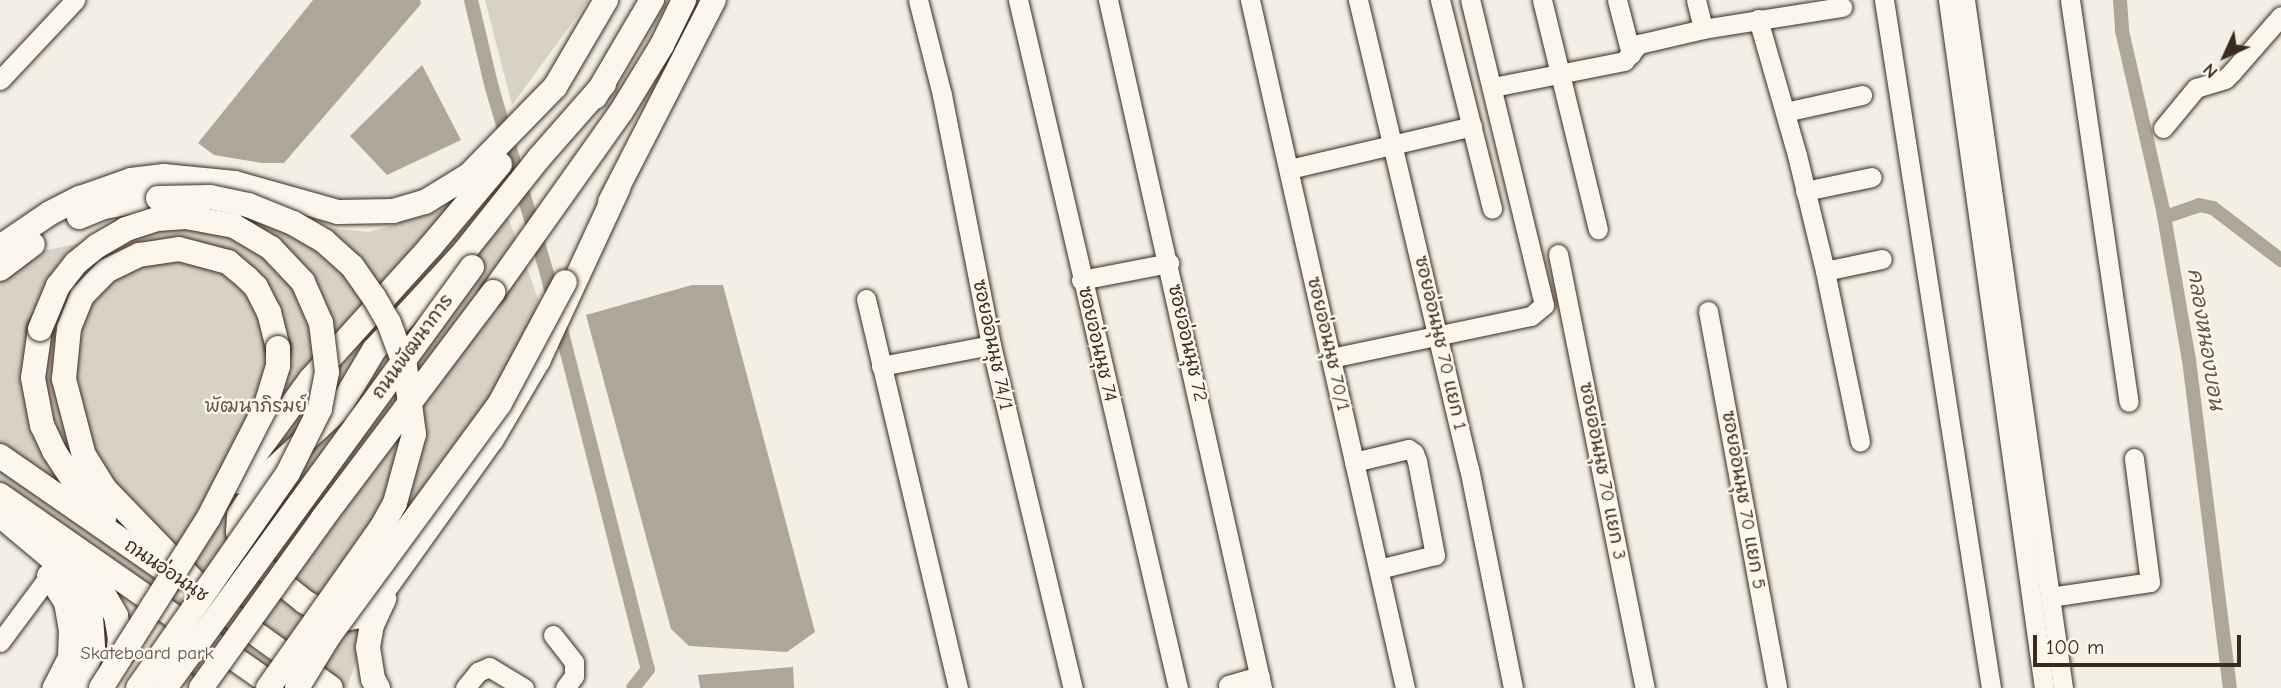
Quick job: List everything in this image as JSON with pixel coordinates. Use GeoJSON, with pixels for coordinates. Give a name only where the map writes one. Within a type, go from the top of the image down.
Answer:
{"type":"FeatureCollection","features":[{"type":"Feature","properties":{"kind":"main road"},"geometry":{"type":"LineString","coordinates":[[87,687],[311,379],[547,97],[606,0]]}},
{"type":"Feature","properties":{"kind":"main road"},"geometry":{"type":"LineString","coordinates":[[568,286],[538,361],[492,439],[371,608],[361,615],[345,619],[331,616],[279,584],[258,564],[238,532],[239,515],[274,469],[339,409],[374,350],[465,251],[508,209],[604,84],[652,0]]}},
{"type":"Feature","properties":{"kind":"main road","name":"ถนนพัฒนาการ"},"geometry":{"type":"LineString","coordinates":[[201,688],[323,518],[518,258],[551,207],[621,112],[662,45],[684,0]]}},
{"type":"Feature","properties":{"kind":"main road"},"geometry":{"type":"LineString","coordinates":[[297,688],[329,636],[500,403],[568,286],[714,0]]}},
{"type":"Feature","properties":{"kind":"main road"},"geometry":{"type":"LineString","coordinates":[[0,247],[50,212],[131,180],[195,177],[235,183],[311,206],[357,214],[393,211],[425,202],[491,163]]}},
{"type":"Feature","properties":{"kind":"main road"},"geometry":{"type":"LineString","coordinates":[[0,268],[46,233],[104,207],[158,198],[210,197],[248,205],[293,223],[324,241],[352,266],[374,297],[389,323],[405,366],[414,434],[395,503],[381,528],[268,688]]}},
{"type":"Feature","properties":{"kind":"main road","name":"ถนนพัฒนาการ"},"geometry":{"type":"LineString","coordinates":[[165,688],[471,267],[508,209]]}},
{"type":"Feature","properties":{"kind":"main road"},"geometry":{"type":"LineString","coordinates":[[138,688],[288,473],[320,409],[327,372],[321,323],[303,282],[271,248],[234,226],[186,217],[158,219],[126,229],[97,246],[76,263],[58,286],[40,329],[33,378],[42,425],[54,451],[79,489],[115,528],[161,567]]}},
{"type":"Feature","properties":{"kind":"main road"},"geometry":{"type":"LineString","coordinates":[[209,517],[265,408],[278,366],[278,348],[269,312],[256,287],[228,262],[179,249],[139,255],[106,271],[82,296],[69,328],[64,379],[74,425],[84,456],[105,489],[215,604]]}},
{"type":"Feature","properties":{"kind":"main road","name":"ถนนอ่อนนุช"},"geometry":{"type":"LineString","coordinates":[[0,456],[215,604],[331,688]]}},
{"type":"Feature","properties":{"kind":"main road"},"geometry":{"type":"LineString","coordinates":[[0,496],[85,567],[109,602],[120,638],[111,688]]}},
{"type":"Feature","properties":{"kind":"main road","name":"ถนนอ่อนนุช"},"geometry":{"type":"LineString","coordinates":[[0,496],[277,688]]}},
{"type":"Feature","properties":{"kind":"main road"},"geometry":{"type":"LineString","coordinates":[[0,515],[62,567],[86,603],[92,624],[93,647],[87,687]]}},
{"type":"Feature","properties":{"kind":"main road"},"geometry":{"type":"LineString","coordinates":[[0,524],[49,576],[66,602],[71,628],[70,658],[55,688]]}},
{"type":"Feature","properties":{"kind":"main road"},"geometry":{"type":"LineString","coordinates":[[378,688],[369,662],[372,625],[406,562]]}},
{"type":"Feature","properties":{"kind":"main road"},"geometry":{"type":"LineString","coordinates":[[122,688],[144,668],[156,665],[178,677],[187,688]]}},
{"type":"Feature","properties":{"kind":"street"},"geometry":{"type":"LineString","coordinates":[[0,80],[75,0]]}},
{"type":"Feature","properties":{"kind":"street","name":"ซอยอ่อนนุช 74/1"},"geometry":{"type":"LineString","coordinates":[[918,0],[942,95],[991,345],[1073,688]]}},
{"type":"Feature","properties":{"kind":"street","name":"ซอยอ่อนนุช 74"},"geometry":{"type":"LineString","coordinates":[[1018,0],[1178,688]]}},
{"type":"Feature","properties":{"kind":"street","name":"ซอยอ่อนนุช 72"},"geometry":{"type":"LineString","coordinates":[[1108,0],[1261,682]]}},
{"type":"Feature","properties":{"kind":"street","name":"ซอยอ่อนนุช 70/1"},"geometry":{"type":"LineString","coordinates":[[1250,0],[1405,688]]}},
{"type":"Feature","properties":{"kind":"street","name":"ซอยอ่อนนุช 70 แยก 1"},"geometry":{"type":"LineString","coordinates":[[1358,0],[1469,468],[1513,688]]}},
{"type":"Feature","properties":{"kind":"street"},"geometry":{"type":"LineString","coordinates":[[1440,0],[1492,209]]}},
{"type":"Feature","properties":{"kind":"street"},"geometry":{"type":"LineString","coordinates":[[1331,358],[1531,316],[1544,305],[1470,0]]}},
{"type":"Feature","properties":{"kind":"street"},"geometry":{"type":"LineString","coordinates":[[1542,0],[1598,229]]}},
{"type":"Feature","properties":{"kind":"street"},"geometry":{"type":"LineString","coordinates":[[1617,0],[1631,54]]}},
{"type":"Feature","properties":{"kind":"street"},"geometry":{"type":"LineString","coordinates":[[1696,0],[1703,29]]}},
{"type":"Feature","properties":{"kind":"street"},"geometry":{"type":"LineString","coordinates":[[1884,0],[1991,688]]}},
{"type":"Feature","properties":{"kind":"street"},"geometry":{"type":"LineString","coordinates":[[1948,0],[2044,688]]}},
{"type":"Feature","properties":{"kind":"street"},"geometry":{"type":"LineString","coordinates":[[1965,0],[2063,688]]}},
{"type":"Feature","properties":{"kind":"street"},"geometry":{"type":"LineString","coordinates":[[2070,0],[2129,402]]}},
{"type":"Feature","properties":{"kind":"street"},"geometry":{"type":"LineString","coordinates":[[1493,87],[1624,61],[1639,44],[1769,12],[1842,7]]}},
{"type":"Feature","properties":{"kind":"street"},"geometry":{"type":"LineString","coordinates":[[1769,12],[1785,112],[1825,271],[1860,440]]}},
{"type":"Feature","properties":{"kind":"street"},"geometry":{"type":"LineString","coordinates":[[2163,128],[2196,88],[2225,79],[2281,16]]}},
{"type":"Feature","properties":{"kind":"street"},"geometry":{"type":"LineString","coordinates":[[1785,112],[1862,95]]}},
{"type":"Feature","properties":{"kind":"street"},"geometry":{"type":"LineString","coordinates":[[1289,169],[1472,126]]}},
{"type":"Feature","properties":{"kind":"street"},"geometry":{"type":"LineString","coordinates":[[1805,191],[1872,177]]}},
{"type":"Feature","properties":{"kind":"street","name":"ซอยอ่อนนุช 70 แยก 3"},"geometry":{"type":"LineString","coordinates":[[1559,254],[1645,688]]}},
{"type":"Feature","properties":{"kind":"street"},"geometry":{"type":"LineString","coordinates":[[1825,271],[1882,259]]}},
{"type":"Feature","properties":{"kind":"street"},"geometry":{"type":"LineString","coordinates":[[1081,280],[1169,263]]}},
{"type":"Feature","properties":{"kind":"street"},"geometry":{"type":"LineString","coordinates":[[866,299],[958,688]]}},
{"type":"Feature","properties":{"kind":"street","name":"ซอยอ่อนนุช 70 แยก 5"},"geometry":{"type":"LineString","coordinates":[[1708,311],[1777,688]]}},
{"type":"Feature","properties":{"kind":"street"},"geometry":{"type":"LineString","coordinates":[[881,366],[991,345]]}},
{"type":"Feature","properties":{"kind":"street"},"geometry":{"type":"LineString","coordinates":[[1354,462],[1408,449],[1414,453],[1417,461],[1435,555],[1378,569]]}},
{"type":"Feature","properties":{"kind":"street"},"geometry":{"type":"LineString","coordinates":[[2050,597],[2150,582],[2134,458]]}},
{"type":"Feature","properties":{"kind":"street"},"geometry":{"type":"LineString","coordinates":[[0,642],[49,576]]}},
{"type":"Feature","properties":{"kind":"street"},"geometry":{"type":"LineString","coordinates":[[553,635],[574,662],[574,676],[565,688]]}},
{"type":"Feature","properties":{"kind":"street"},"geometry":{"type":"LineString","coordinates":[[465,688],[478,672],[489,667],[524,688]]}},
{"type":"Feature","properties":{"kind":"street"},"geometry":{"type":"LineString","coordinates":[[1228,685],[1261,682]]}},
{"type":"Feature","properties":{"kind":"green space"},"geometry":{"type":"Polygon","coordinates":[[[485,0],[589,0],[512,105],[485,0]]]}},
{"type":"Feature","properties":{"kind":"green space","name":"พัฒนาภิรมย์"},"geometry":{"type":"Polygon","coordinates":[[[494,179],[539,301],[527,330],[475,424],[403,521],[347,688],[331,688],[0,456],[0,278],[31,253],[215,217],[369,232],[437,212],[494,179]]]}},
{"type":"Feature","properties":{"kind":"green space"},"geometry":{"type":"Polygon","coordinates":[[[0,471],[309,688],[297,688],[0,481],[0,471]]]}},
{"type":"Feature","properties":{"kind":"shaded area"},"geometry":{"type":"Polygon","coordinates":[[[313,0],[420,0],[421,4],[284,163],[262,163],[214,155],[198,143],[313,0]]]}},
{"type":"Feature","properties":{"kind":"shaded area"},"geometry":{"type":"Polygon","coordinates":[[[422,65],[461,140],[387,175],[350,136],[422,65]]]}},
{"type":"Feature","properties":{"kind":"shaded area"},"geometry":{"type":"Polygon","coordinates":[[[692,285],[723,285],[815,632],[787,652],[689,646],[671,629],[586,315],[692,285]]]}},
{"type":"Feature","properties":{"kind":"shaded area"},"geometry":{"type":"Polygon","coordinates":[[[793,667],[794,688],[700,688],[698,675],[793,667]]]}},
{"type":"Feature","properties":{"kind":"waterway"},"geometry":{"type":"LineString","coordinates":[[471,0],[492,88],[547,274],[648,669],[633,688]]}},
{"type":"Feature","properties":{"kind":"waterway","name":"คลองหนองบอน"},"geometry":{"type":"LineString","coordinates":[[2120,0],[2122,31],[2163,210],[2189,360],[2230,688]]}},
{"type":"Feature","properties":{"kind":"waterway"},"geometry":{"type":"LineString","coordinates":[[2165,217],[2199,205],[2213,208],[2281,260]]}},
{"type":"Feature","properties":{"kind":"park label","name":"Skateboard park"},"geometry":{"type":"Point","coordinates":[147,654]}}]}
